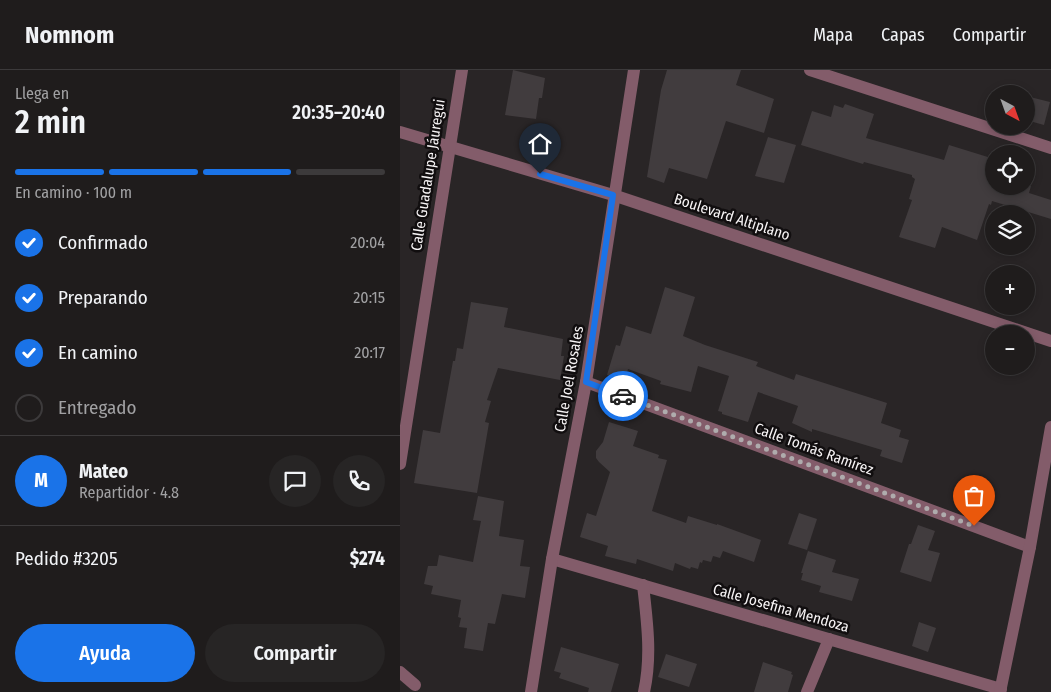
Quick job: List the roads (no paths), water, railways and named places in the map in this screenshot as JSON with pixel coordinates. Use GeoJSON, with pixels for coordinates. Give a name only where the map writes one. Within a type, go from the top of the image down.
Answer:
{"type":"FeatureCollection","features":[{"type":"Feature","properties":{"kind":"street","name":"Calle Guadalupe Jáuregui"},"geometry":{"type":"LineString","coordinates":[[400,464],[448,147],[462,70]]}},
{"type":"Feature","properties":{"kind":"street","name":"Calle Joel Rosales"},"geometry":{"type":"LineString","coordinates":[[531,692],[552,558],[586,382],[613,195],[634,70]]}},
{"type":"Feature","properties":{"kind":"street"},"geometry":{"type":"LineString","coordinates":[[810,70],[1051,148]]}},
{"type":"Feature","properties":{"kind":"street","name":"Boulevard Altiplano"},"geometry":{"type":"LineString","coordinates":[[400,132],[613,195],[1051,341]]}},
{"type":"Feature","properties":{"kind":"street","name":"Calle Tomás Ramírez"},"geometry":{"type":"LineString","coordinates":[[586,382],[1030,547]]}},
{"type":"Feature","properties":{"kind":"street"},"geometry":{"type":"LineString","coordinates":[[1001,691],[1030,547],[1051,427]]}},
{"type":"Feature","properties":{"kind":"street","name":"Calle Josefina Mendoza"},"geometry":{"type":"LineString","coordinates":[[552,558],[1001,691]]}},
{"type":"Feature","properties":{"kind":"street"},"geometry":{"type":"LineString","coordinates":[[643,585],[649,644],[648,676],[644,692]]}},
{"type":"Feature","properties":{"kind":"street"},"geometry":{"type":"LineString","coordinates":[[807,692],[829,640]]}},
{"type":"Feature","properties":{"kind":"street"},"geometry":{"type":"LineString","coordinates":[[400,672],[415,685]]}}]}
